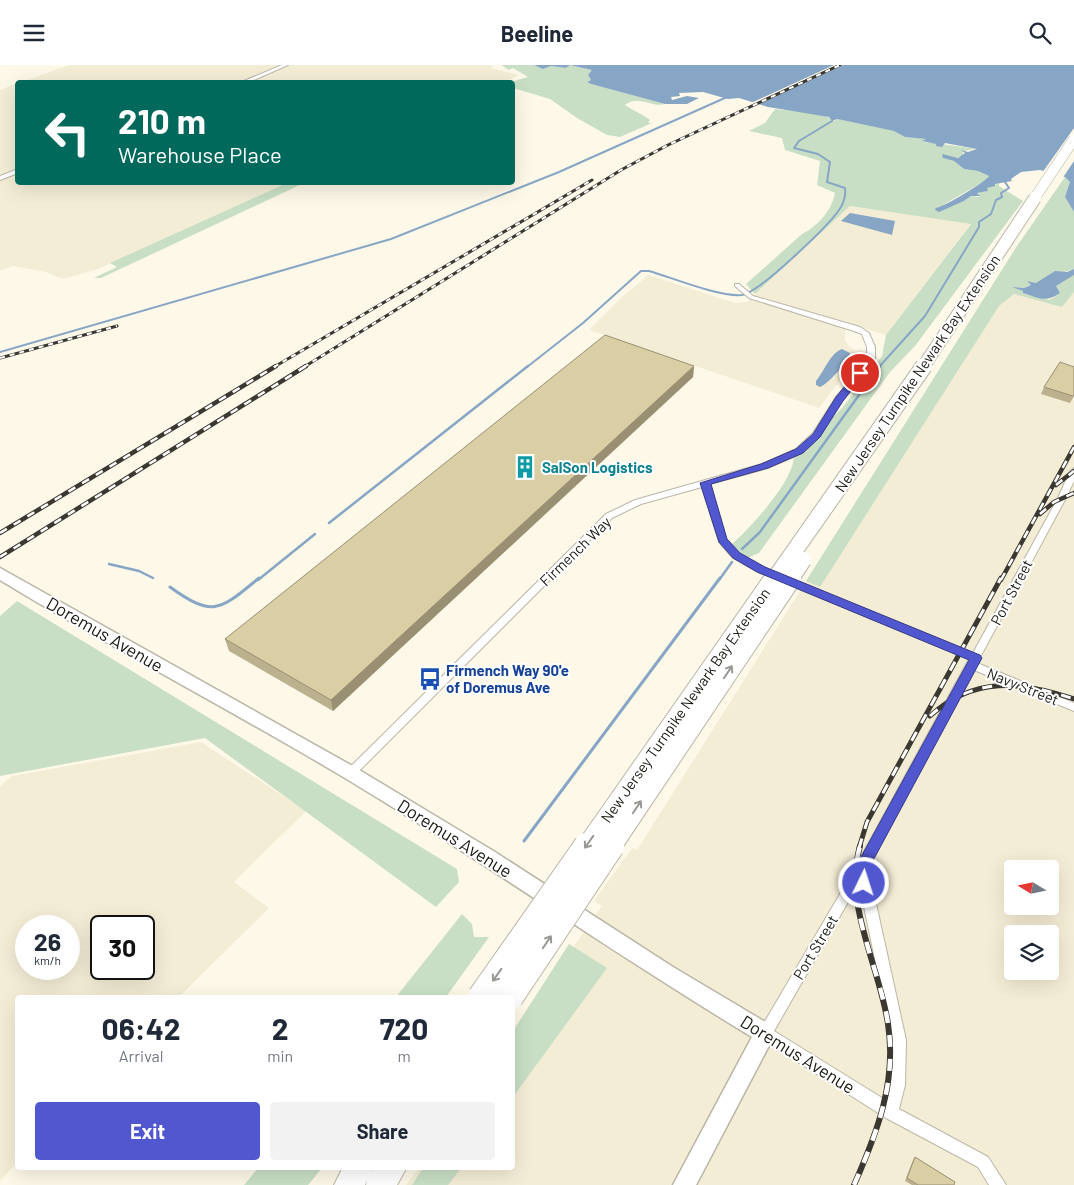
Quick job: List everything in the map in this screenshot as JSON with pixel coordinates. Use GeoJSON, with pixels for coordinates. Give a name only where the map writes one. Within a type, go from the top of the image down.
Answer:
{"type":"FeatureCollection","features":[{"type":"Feature","properties":{"kind":"highway","name":"New Jersey Turnpike Newark Bay Extension"},"geometry":{"type":"LineString","coordinates":[[482,995],[918,376],[1074,139]]}},
{"type":"Feature","properties":{"kind":"highway","name":"New Jersey Turnpike Newark Bay Extension"},"geometry":{"type":"LineString","coordinates":[[511,995],[925,378],[1074,151]]}},
{"type":"Feature","properties":{"kind":"highway"},"geometry":{"type":"LineString","coordinates":[[348,1185],[358,1170]]}},
{"type":"Feature","properties":{"kind":"highway"},"geometry":{"type":"LineString","coordinates":[[380,1185],[391,1170]]}},
{"type":"Feature","properties":{"kind":"main road","name":"Doremus Avenue"},"geometry":{"type":"LineString","coordinates":[[0,573],[54,606],[350,773],[489,858],[666,974],[764,1033]]}},
{"type":"Feature","properties":{"kind":"main road","name":"Port Street"},"geometry":{"type":"LineString","coordinates":[[684,1185],[764,1033]]}},
{"type":"Feature","properties":{"kind":"street"},"geometry":{"type":"LineString","coordinates":[[248,80],[286,65]]}},
{"type":"Feature","properties":{"kind":"street"},"geometry":{"type":"LineString","coordinates":[[0,178],[15,172]]}},
{"type":"Feature","properties":{"kind":"street","name":"Firmench Way"},"geometry":{"type":"LineString","coordinates":[[350,773],[609,516],[638,502],[765,466],[800,451],[816,435],[839,399],[871,361],[871,347],[865,333],[747,294],[737,285]]}},
{"type":"Feature","properties":{"kind":"street","name":"Port Street"},"geometry":{"type":"LineString","coordinates":[[764,1033],[862,868],[1062,497],[1074,471]]}},
{"type":"Feature","properties":{"kind":"street","name":"Navy Street"},"geometry":{"type":"LineString","coordinates":[[705,483],[722,540],[736,556],[761,570],[974,661],[1074,707]]}},
{"type":"Feature","properties":{"kind":"street"},"geometry":{"type":"LineString","coordinates":[[862,868],[900,1040],[896,1116]]}},
{"type":"Feature","properties":{"kind":"street","name":"Doremus Avenue"},"geometry":{"type":"LineString","coordinates":[[764,1033],[896,1116],[983,1162],[998,1185]]}},
{"type":"Feature","properties":{"kind":"shaded area"},"geometry":{"type":"Polygon","coordinates":[[[69,65],[494,65],[490,68],[519,75],[509,80],[28,80],[69,65]]]}},
{"type":"Feature","properties":{"kind":"shaded area"},"geometry":{"type":"Polygon","coordinates":[[[15,84],[15,185],[283,185],[98,269],[63,279],[46,272],[13,266],[0,271],[0,90],[15,84]]]}},
{"type":"Feature","properties":{"kind":"shaded area"},"geometry":{"type":"Polygon","coordinates":[[[1066,193],[1074,212],[1074,1185],[406,1185],[417,1170],[515,1170],[515,1030],[602,906],[594,901],[632,848],[637,850],[1017,246],[1066,193]]]}},
{"type":"Feature","properties":{"kind":"shaded area"},"geometry":{"type":"Polygon","coordinates":[[[850,206],[971,223],[886,335],[853,325],[845,331],[845,341],[859,356],[819,408],[589,330],[621,298],[648,275],[735,303],[747,302],[850,206]]]}},
{"type":"Feature","properties":{"kind":"shaded area"},"geometry":{"type":"Polygon","coordinates":[[[201,742],[306,811],[234,882],[269,908],[181,995],[15,995],[15,1165],[0,1181],[0,786],[12,776],[201,742]]]}},
{"type":"Feature","properties":{"kind":"green space"},"geometry":{"type":"Polygon","coordinates":[[[501,65],[534,65],[546,68],[551,66],[566,68],[570,65],[595,70],[588,75],[591,80],[587,82],[665,104],[660,105],[640,101],[630,102],[625,105],[650,120],[648,123],[652,123],[620,137],[607,135],[577,118],[550,99],[515,89],[515,81],[528,77],[513,68],[509,70],[501,65]]]}},
{"type":"Feature","properties":{"kind":"green space"},"geometry":{"type":"Polygon","coordinates":[[[775,109],[821,114],[834,121],[837,119],[895,131],[905,137],[927,139],[923,142],[977,149],[963,151],[963,156],[955,158],[947,156],[943,158],[954,161],[964,169],[978,171],[989,176],[988,179],[943,205],[941,210],[964,201],[971,196],[979,197],[978,193],[987,191],[987,188],[999,183],[999,186],[1023,201],[915,346],[890,372],[759,553],[745,559],[731,545],[759,516],[779,491],[787,478],[794,456],[843,407],[882,356],[886,335],[971,224],[850,206],[755,294],[746,284],[802,234],[819,222],[831,205],[835,193],[817,185],[820,161],[785,150],[782,138],[749,131],[765,123],[775,109]]]}},
{"type":"Feature","properties":{"kind":"green space"},"geometry":{"type":"Polygon","coordinates":[[[1065,177],[1071,183],[1065,197],[1074,212],[1074,269],[1052,275],[1036,283],[1028,281],[1032,284],[1024,288],[1012,287],[1023,291],[1023,293],[1050,300],[1059,294],[1056,286],[1074,275],[1074,292],[1062,307],[1014,294],[999,306],[820,587],[806,581],[1017,246],[1065,177]]]}},
{"type":"Feature","properties":{"kind":"green space"},"geometry":{"type":"Polygon","coordinates":[[[283,185],[300,185],[101,278],[94,278],[117,267],[110,263],[283,185]]]}},
{"type":"Feature","properties":{"kind":"green space"},"geometry":{"type":"Polygon","coordinates":[[[17,601],[457,869],[459,882],[436,907],[205,738],[0,776],[0,616],[17,601]]]}},
{"type":"Feature","properties":{"kind":"green space"},"geometry":{"type":"Polygon","coordinates":[[[462,914],[472,924],[474,937],[489,937],[447,995],[398,995],[462,914]]]}},
{"type":"Feature","properties":{"kind":"green space"},"geometry":{"type":"Polygon","coordinates":[[[569,944],[607,968],[515,1094],[515,1028],[569,944]]]}},
{"type":"Feature","properties":{"kind":"green space"},"geometry":{"type":"Polygon","coordinates":[[[256,1170],[320,1170],[308,1185],[244,1185],[256,1170]]]}},
{"type":"Feature","properties":{"kind":"green space"},"geometry":{"type":"Polygon","coordinates":[[[422,1170],[459,1170],[448,1185],[412,1185],[422,1170]]]}},
{"type":"Feature","properties":{"kind":"water"},"geometry":{"type":"Polygon","coordinates":[[[534,65],[570,65],[566,68],[551,66],[543,69],[534,65]]]}},
{"type":"Feature","properties":{"kind":"water"},"geometry":{"type":"Polygon","coordinates":[[[570,65],[1074,65],[1074,212],[1065,197],[1070,182],[1065,177],[1040,170],[1021,172],[1011,179],[1012,181],[995,184],[995,186],[987,188],[988,191],[977,193],[980,196],[971,196],[939,212],[935,210],[936,208],[965,193],[989,176],[978,171],[964,169],[954,161],[943,158],[942,154],[958,158],[965,153],[961,150],[968,152],[977,149],[945,143],[942,147],[936,146],[936,144],[922,141],[926,139],[905,137],[894,131],[837,119],[832,121],[829,117],[768,107],[739,98],[728,99],[703,92],[679,93],[680,96],[671,97],[672,100],[687,96],[699,98],[687,104],[665,104],[591,84],[587,82],[591,80],[588,75],[592,70],[570,65]]]}},
{"type":"Feature","properties":{"kind":"water"},"geometry":{"type":"Polygon","coordinates":[[[850,213],[895,221],[892,235],[841,221],[850,213]]]}},
{"type":"Feature","properties":{"kind":"water"},"geometry":{"type":"Polygon","coordinates":[[[1074,269],[1074,275],[1056,286],[1060,293],[1050,298],[1038,298],[1012,287],[1024,288],[1031,285],[1027,281],[1036,283],[1055,271],[1067,272],[1074,269]]]}},
{"type":"Feature","properties":{"kind":"water"},"geometry":{"type":"Polygon","coordinates":[[[842,349],[850,353],[846,361],[828,382],[820,387],[816,385],[816,381],[834,354],[842,349]]]}},
{"type":"Feature","properties":{"kind":"pier"},"geometry":{"type":"Polygon","coordinates":[[[834,65],[843,65],[755,106],[749,104],[834,65]]]}},
{"type":"Feature","properties":{"kind":"pier"},"geometry":{"type":"Polygon","coordinates":[[[1074,128],[1074,161],[1062,179],[1042,173],[1074,128]]]}},
{"type":"Feature","properties":{"kind":"building","name":"SalSon Logistics"},"geometry":{"type":"Polygon","coordinates":[[[605,335],[694,366],[331,700],[225,639],[605,335]]]}},
{"type":"Feature","properties":{"kind":"building"},"geometry":{"type":"Polygon","coordinates":[[[1060,362],[1074,367],[1073,396],[1044,387],[1060,362]]]}},
{"type":"Feature","properties":{"kind":"building"},"geometry":{"type":"Polygon","coordinates":[[[915,1157],[955,1182],[954,1185],[918,1185],[907,1178],[915,1157]]]}},
{"type":"Feature","properties":{"kind":"waterway"},"geometry":{"type":"LineString","coordinates":[[0,352],[391,239],[559,172],[727,97]]}},
{"type":"Feature","properties":{"kind":"waterway"},"geometry":{"type":"LineString","coordinates":[[527,367],[583,323],[641,271],[649,271],[709,290],[732,295],[742,295],[763,283],[822,230],[839,210],[843,202],[845,188],[827,182],[830,162],[818,154],[794,148],[799,141],[832,121]]}},
{"type":"Feature","properties":{"kind":"waterway"},"geometry":{"type":"LineString","coordinates":[[879,367],[925,316],[979,227],[979,222],[991,214],[996,200],[1002,197],[1001,193],[1009,188],[1005,182]]}},
{"type":"Feature","properties":{"kind":"waterway"},"geometry":{"type":"LineString","coordinates":[[329,523],[528,366]]}},
{"type":"Feature","properties":{"kind":"waterway"},"geometry":{"type":"LineString","coordinates":[[742,549],[760,532],[880,366]]}},
{"type":"Feature","properties":{"kind":"waterway"},"geometry":{"type":"LineString","coordinates":[[258,580],[315,534]]}},
{"type":"Feature","properties":{"kind":"waterway"},"geometry":{"type":"LineString","coordinates":[[719,580],[732,562]]}},
{"type":"Feature","properties":{"kind":"waterway"},"geometry":{"type":"LineString","coordinates":[[109,564],[139,571],[153,578]]}},
{"type":"Feature","properties":{"kind":"waterway"},"geometry":{"type":"LineString","coordinates":[[170,587],[197,603],[217,606],[226,603],[259,578]]}},
{"type":"Feature","properties":{"kind":"waterway"},"geometry":{"type":"LineString","coordinates":[[524,841],[720,578]]}},
{"type":"Feature","properties":{"kind":"railway"},"geometry":{"type":"LineString","coordinates":[[304,367],[621,170],[668,145],[840,65]]}},
{"type":"Feature","properties":{"kind":"railway"},"geometry":{"type":"LineString","coordinates":[[274,367],[592,180]]}},
{"type":"Feature","properties":{"kind":"railway"},"geometry":{"type":"LineString","coordinates":[[0,358],[117,326]]}},
{"type":"Feature","properties":{"kind":"railway"},"geometry":{"type":"LineString","coordinates":[[0,533],[276,366]]}},
{"type":"Feature","properties":{"kind":"railway"},"geometry":{"type":"LineString","coordinates":[[0,557],[306,366]]}},
{"type":"Feature","properties":{"kind":"railway"},"geometry":{"type":"LineString","coordinates":[[1001,580],[1074,447]]}},
{"type":"Feature","properties":{"kind":"railway"},"geometry":{"type":"LineString","coordinates":[[1056,485],[1074,471]]}},
{"type":"Feature","properties":{"kind":"railway"},"geometry":{"type":"LineString","coordinates":[[1040,514],[1054,502],[1074,493]]}},
{"type":"Feature","properties":{"kind":"railway"},"geometry":{"type":"LineString","coordinates":[[859,848],[867,822],[1001,578]]}},
{"type":"Feature","properties":{"kind":"railway"},"geometry":{"type":"LineString","coordinates":[[930,716],[947,703],[981,688],[999,686],[1035,688],[1074,699]]}},
{"type":"Feature","properties":{"kind":"railway"},"geometry":{"type":"LineString","coordinates":[[854,1185],[877,1127],[883,1107],[890,1066],[890,1045],[884,1002],[859,913],[856,891],[856,868],[860,846]]}},
{"type":"Feature","properties":{"kind":"place","name":"SalSon Logistics"},"geometry":{"type":"Point","coordinates":[525,467]}},
{"type":"Feature","properties":{"kind":"place","name":"Firmench Way 90'e of Doremus Ave"},"geometry":{"type":"Point","coordinates":[430,679]}},
{"type":"Feature","properties":{"kind":"route"},"geometry":{"type":"LineString","coordinates":[[860,373],[839,399],[816,435],[800,451],[765,466],[705,483],[722,540],[736,556],[761,570],[976,658],[862,868],[864,883]]}}]}
